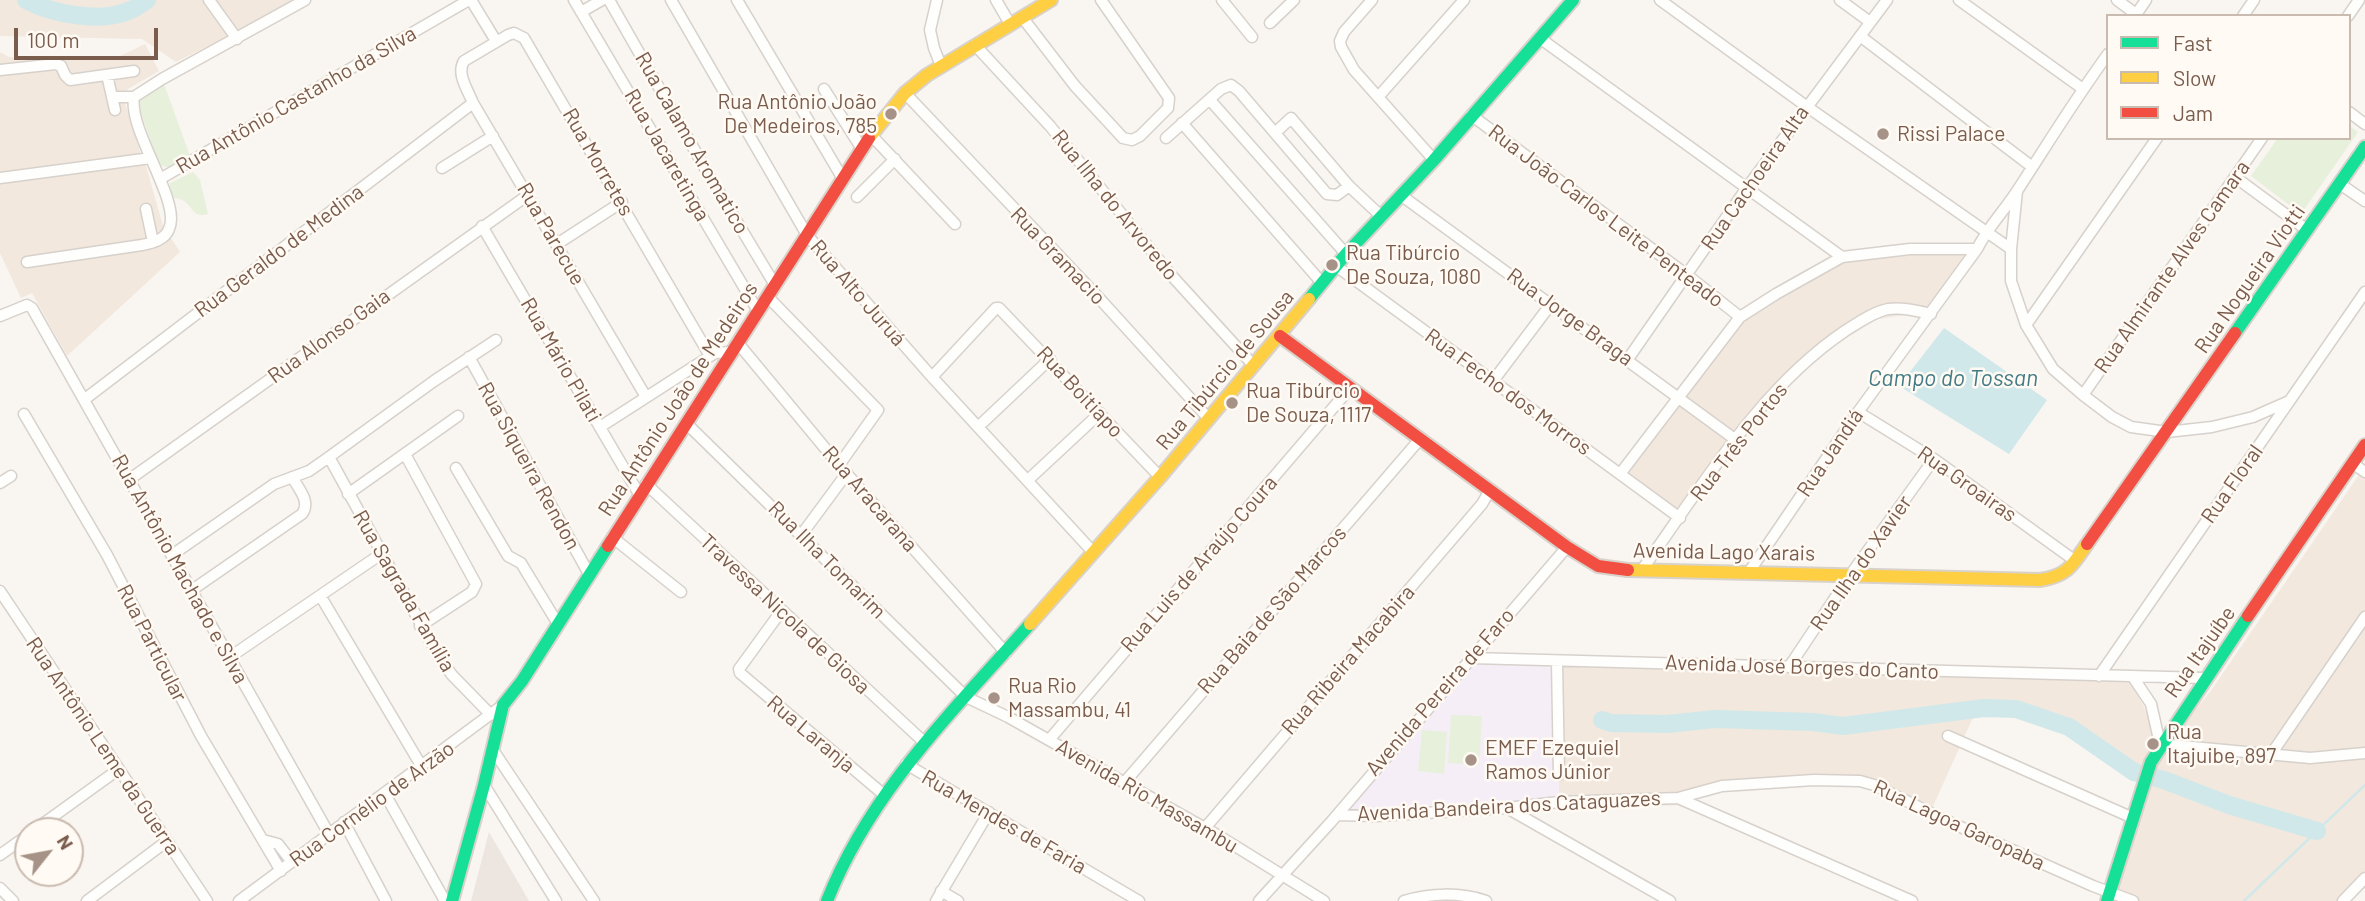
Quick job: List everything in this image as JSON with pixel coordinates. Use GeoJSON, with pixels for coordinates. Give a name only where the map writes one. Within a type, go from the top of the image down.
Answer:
{"type":"FeatureCollection","features":[{"type":"Feature","properties":{"kind":"street"},"geometry":{"type":"LineString","coordinates":[[209,0],[237,39]]}},
{"type":"Feature","properties":{"kind":"street"},"geometry":{"type":"LineString","coordinates":[[112,97],[134,97],[305,0]]}},
{"type":"Feature","properties":{"kind":"street"},"geometry":{"type":"LineString","coordinates":[[470,0],[496,41]]}},
{"type":"Feature","properties":{"kind":"street","name":"Rua Antônio Castanho da Silva"},"geometry":{"type":"LineString","coordinates":[[160,179],[470,0]]}},
{"type":"Feature","properties":{"kind":"street","name":"Rua Jacaretinga"},"geometry":{"type":"LineString","coordinates":[[574,0],[758,311]]}},
{"type":"Feature","properties":{"kind":"street"},"geometry":{"type":"LineString","coordinates":[[581,12],[602,0]]}},
{"type":"Feature","properties":{"kind":"street","name":"Rua Calamo Aromatico"},"geometry":{"type":"LineString","coordinates":[[609,0],[775,285]]}},
{"type":"Feature","properties":{"kind":"street","name":"Rua Alto Juruá"},"geometry":{"type":"LineString","coordinates":[[671,0],[807,235],[932,377],[1093,552]]}},
{"type":"Feature","properties":{"kind":"street"},"geometry":{"type":"LineString","coordinates":[[737,0],[842,179]]}},
{"type":"Feature","properties":{"kind":"street"},"geometry":{"type":"LineString","coordinates":[[937,0],[930,30],[941,66]]}},
{"type":"Feature","properties":{"kind":"street"},"geometry":{"type":"LineString","coordinates":[[996,0],[1123,138],[1129,141],[1135,139],[1168,108],[1169,98],[1101,0]]}},
{"type":"Feature","properties":{"kind":"street","name":"Rua Antônio João de Medeiros"},"geometry":{"type":"LineString","coordinates":[[452,901],[503,705],[522,681],[871,135],[905,93],[941,66],[1051,0]]}},
{"type":"Feature","properties":{"kind":"street"},"geometry":{"type":"LineString","coordinates":[[1222,0],[1252,37]]}},
{"type":"Feature","properties":{"kind":"street"},"geometry":{"type":"LineString","coordinates":[[1270,23],[1294,0]]}},
{"type":"Feature","properties":{"kind":"street"},"geometry":{"type":"LineString","coordinates":[[1372,0],[1349,25],[1340,41],[1346,59],[1434,160]]}},
{"type":"Feature","properties":{"kind":"street"},"geometry":{"type":"LineString","coordinates":[[1379,96],[1464,0]]}},
{"type":"Feature","properties":{"kind":"street","name":"Rua Tibúrcio de Sousa"},"geometry":{"type":"LineString","coordinates":[[827,901],[854,842],[883,794],[906,764],[1160,477],[1346,254],[1402,196],[1573,0]]}},
{"type":"Feature","properties":{"kind":"street"},"geometry":{"type":"LineString","coordinates":[[1660,0],[2011,249]]}},
{"type":"Feature","properties":{"kind":"street"},"geometry":{"type":"LineString","coordinates":[[1840,0],[1870,22]]}},
{"type":"Feature","properties":{"kind":"street","name":"Rua Cachoeira Alta"},"geometry":{"type":"LineString","coordinates":[[1628,359],[1746,189],[1886,0]]}},
{"type":"Feature","properties":{"kind":"street"},"geometry":{"type":"LineString","coordinates":[[1959,0],[2083,89]]}},
{"type":"Feature","properties":{"kind":"street"},"geometry":{"type":"LineString","coordinates":[[2116,0],[2135,14]]}},
{"type":"Feature","properties":{"kind":"street","name":"Rua Morretes"},"geometry":{"type":"LineString","coordinates":[[496,41],[514,33],[524,38],[710,356]]}},
{"type":"Feature","properties":{"kind":"street"},"geometry":{"type":"LineString","coordinates":[[1860,36],[2031,166]]}},
{"type":"Feature","properties":{"kind":"street"},"geometry":{"type":"LineString","coordinates":[[1541,39],[1842,257]]}},
{"type":"Feature","properties":{"kind":"street","name":"Rua Parecue"},"geometry":{"type":"LineString","coordinates":[[496,41],[464,61],[460,70],[473,103],[646,397]]}},
{"type":"Feature","properties":{"kind":"street","name":"Rua Ilha do Arvoredo"},"geometry":{"type":"LineString","coordinates":[[975,45],[1059,136],[1171,276],[1254,366]]}},
{"type":"Feature","properties":{"kind":"street","name":"Rua Jandiá"},"geometry":{"type":"LineString","coordinates":[[1749,572],[1857,412],[1977,249],[2106,57]]}},
{"type":"Feature","properties":{"kind":"street"},"geometry":{"type":"LineString","coordinates":[[0,70],[56,64],[61,66],[70,80],[134,71]]}},
{"type":"Feature","properties":{"kind":"street"},"geometry":{"type":"LineString","coordinates":[[107,75],[115,110]]}},
{"type":"Feature","properties":{"kind":"street"},"geometry":{"type":"LineString","coordinates":[[1166,138],[1224,87],[1234,86],[1327,194],[1337,195],[1349,186]]}},
{"type":"Feature","properties":{"kind":"street"},"geometry":{"type":"LineString","coordinates":[[824,89],[862,149]]}},
{"type":"Feature","properties":{"kind":"street","name":"Rua Gramacio"},"geometry":{"type":"LineString","coordinates":[[905,93],[1209,419]]}},
{"type":"Feature","properties":{"kind":"street"},"geometry":{"type":"LineString","coordinates":[[27,262],[153,242],[166,234],[172,221],[160,179],[135,118],[134,97]]}},
{"type":"Feature","properties":{"kind":"street"},"geometry":{"type":"LineString","coordinates":[[1210,100],[1346,254]]}},
{"type":"Feature","properties":{"kind":"street","name":"Rua Geraldo de Medina"},"geometry":{"type":"LineString","coordinates":[[85,399],[473,103]]}},
{"type":"Feature","properties":{"kind":"street","name":"Rua João Carlos Leite Penteado"},"geometry":{"type":"LineString","coordinates":[[1471,116],[1740,317]]}},
{"type":"Feature","properties":{"kind":"street"},"geometry":{"type":"LineString","coordinates":[[1275,133],[1291,118],[1349,186],[1382,217]]}},
{"type":"Feature","properties":{"kind":"street"},"geometry":{"type":"LineString","coordinates":[[1182,123],[1322,283]]}},
{"type":"Feature","properties":{"kind":"street"},"geometry":{"type":"LineString","coordinates":[[871,135],[955,224]]}},
{"type":"Feature","properties":{"kind":"street"},"geometry":{"type":"LineString","coordinates":[[443,168],[493,136]]}},
{"type":"Feature","properties":{"kind":"street"},"geometry":{"type":"LineString","coordinates":[[2026,325],[2156,140]]}},
{"type":"Feature","properties":{"kind":"street","name":"Rua Almirante Alves Camara"},"geometry":{"type":"LineString","coordinates":[[2083,395],[2261,140]]}},
{"type":"Feature","properties":{"kind":"street","name":"Rua Nogueira Viotti"},"geometry":{"type":"LineString","coordinates":[[2167,432],[2365,147]]}},
{"type":"Feature","properties":{"kind":"street"},"geometry":{"type":"LineString","coordinates":[[0,178],[151,158]]}},
{"type":"Feature","properties":{"kind":"street"},"geometry":{"type":"LineString","coordinates":[[857,197],[895,159]]}},
{"type":"Feature","properties":{"kind":"street"},"geometry":{"type":"LineString","coordinates":[[2235,177],[2307,230]]}},
{"type":"Feature","properties":{"kind":"street"},"geometry":{"type":"LineString","coordinates":[[2340,184],[2365,201]]}},
{"type":"Feature","properties":{"kind":"street"},"geometry":{"type":"LineString","coordinates":[[2017,191],[2011,249],[2011,281],[2026,325],[2053,369],[2083,395],[2131,427],[2167,432],[2212,427],[2253,417],[2288,402]]}},
{"type":"Feature","properties":{"kind":"street","name":"Rua Alonso Gaia"},"geometry":{"type":"LineString","coordinates":[[130,479],[528,195]]}},
{"type":"Feature","properties":{"kind":"street","name":"Rua Jorge Braga"},"geometry":{"type":"LineString","coordinates":[[1402,196],[1737,440]]}},
{"type":"Feature","properties":{"kind":"street"},"geometry":{"type":"LineString","coordinates":[[557,244],[622,202]]}},
{"type":"Feature","properties":{"kind":"street"},"geometry":{"type":"LineString","coordinates":[[146,209],[153,242]]}},
{"type":"Feature","properties":{"kind":"street","name":"Rua Mário Pilati"},"geometry":{"type":"LineString","coordinates":[[482,226],[600,427],[643,489]]}},
{"type":"Feature","properties":{"kind":"street"},"geometry":{"type":"LineString","coordinates":[[1620,474],[1740,317],[1810,273],[1842,257],[1910,248],[1977,249]]}},
{"type":"Feature","properties":{"kind":"street","name":"Rua Fecho dos Morros"},"geometry":{"type":"LineString","coordinates":[[1336,266],[1680,518]]}},
{"type":"Feature","properties":{"kind":"street","name":"Rua Floral"},"geometry":{"type":"LineString","coordinates":[[2099,676],[2365,292]]}},
{"type":"Feature","properties":{"kind":"street"},"geometry":{"type":"LineString","coordinates":[[768,297],[878,410],[802,534]]}},
{"type":"Feature","properties":{"kind":"street"},"geometry":{"type":"LineString","coordinates":[[1493,381],[1551,304]]}},
{"type":"Feature","properties":{"kind":"street","name":"Rua Antônio Machado e Silva"},"geometry":{"type":"LineString","coordinates":[[0,316],[30,306],[329,834]]}},
{"type":"Feature","properties":{"kind":"street","name":"Rua Boitiapo"},"geometry":{"type":"LineString","coordinates":[[932,377],[999,308],[1160,477]]}},
{"type":"Feature","properties":{"kind":"street","name":"Rua Três Portos"},"geometry":{"type":"LineString","coordinates":[[1641,571],[1767,400],[1811,356],[1854,325],[1887,309],[1903,308],[1931,314]]}},
{"type":"Feature","properties":{"kind":"street","name":"Avenida Lago Xarais"},"geometry":{"type":"LineString","coordinates":[[1280,336],[1567,547],[1598,566],[1641,571],[2040,580],[2055,578],[2065,573],[2167,432]]}},
{"type":"Feature","properties":{"kind":"street"},"geometry":{"type":"LineString","coordinates":[[172,555],[274,484],[309,471],[496,340]]}},
{"type":"Feature","properties":{"kind":"street"},"geometry":{"type":"LineString","coordinates":[[600,427],[710,356],[734,347]]}},
{"type":"Feature","properties":{"kind":"street","name":"Rua Aracarana"},"geometry":{"type":"LineString","coordinates":[[734,347],[1006,653]]}},
{"type":"Feature","properties":{"kind":"street","name":"Rua Siqueira Rendon"},"geometry":{"type":"LineString","coordinates":[[469,357],[589,574]]}},
{"type":"Feature","properties":{"kind":"street"},"geometry":{"type":"LineString","coordinates":[[978,427],[1050,359]]}},
{"type":"Feature","properties":{"kind":"street","name":"Rua Luis de Araújo Coura"},"geometry":{"type":"LineString","coordinates":[[1049,740],[1350,388]]}},
{"type":"Feature","properties":{"kind":"street","name":"Rua Groairas"},"geometry":{"type":"LineString","coordinates":[[1857,412],[1934,459],[2074,560]]}},
{"type":"Feature","properties":{"kind":"street"},"geometry":{"type":"LineString","coordinates":[[1028,480],[1100,413]]}},
{"type":"Feature","properties":{"kind":"street","name":"Rua Particular"},"geometry":{"type":"LineString","coordinates":[[24,414],[107,555],[201,736],[281,871]]}},
{"type":"Feature","properties":{"kind":"street"},"geometry":{"type":"LineString","coordinates":[[348,494],[458,416]]}},
{"type":"Feature","properties":{"kind":"street","name":"Rua Ilha Tomarim"},"geometry":{"type":"LineString","coordinates":[[686,423],[966,697]]}},
{"type":"Feature","properties":{"kind":"street","name":"Rua Baia de São Marcos"},"geometry":{"type":"LineString","coordinates":[[1124,783],[1420,439]]}},
{"type":"Feature","properties":{"kind":"street","name":"Rua Itajuíbe"},"geometry":{"type":"LineString","coordinates":[[2109,897],[2151,762],[2160,744],[2365,445]]}},
{"type":"Feature","properties":{"kind":"street"},"geometry":{"type":"LineString","coordinates":[[405,454],[477,584],[475,589],[420,625]]}},
{"type":"Feature","properties":{"kind":"street","name":"Rua Sagrada Família"},"geometry":{"type":"LineString","coordinates":[[329,457],[420,625],[452,675],[491,715]]}},
{"type":"Feature","properties":{"kind":"street","name":"Rua Ilha do Xavier"},"geometry":{"type":"LineString","coordinates":[[1789,667],[1851,574],[1934,459]]}},
{"type":"Feature","properties":{"kind":"street"},"geometry":{"type":"LineString","coordinates":[[2353,463],[2365,472]]}},
{"type":"Feature","properties":{"kind":"street"},"geometry":{"type":"LineString","coordinates":[[456,468],[509,556],[521,563],[558,624]]}},
{"type":"Feature","properties":{"kind":"street"},"geometry":{"type":"LineString","coordinates":[[0,483],[11,475]]}},
{"type":"Feature","properties":{"kind":"street"},"geometry":{"type":"LineString","coordinates":[[192,590],[302,514],[305,501],[292,477]]}},
{"type":"Feature","properties":{"kind":"street","name":"Travessa Nicola de Giosa"},"geometry":{"type":"LineString","coordinates":[[643,489],[782,610],[925,743]]}},
{"type":"Feature","properties":{"kind":"street","name":"Rua Ribeira Macabira"},"geometry":{"type":"LineString","coordinates":[[1205,828],[1482,505],[1490,490]]}},
{"type":"Feature","properties":{"kind":"street"},"geometry":{"type":"LineString","coordinates":[[612,537],[681,592]]}},
{"type":"Feature","properties":{"kind":"street","name":"Avenida Pereira de Faro"},"geometry":{"type":"LineString","coordinates":[[1259,901],[1337,815],[1567,547]]}},
{"type":"Feature","properties":{"kind":"street"},"geometry":{"type":"LineString","coordinates":[[230,657],[381,554]]}},
{"type":"Feature","properties":{"kind":"street","name":"Rua Antônio Leme da Guerra"},"geometry":{"type":"LineString","coordinates":[[0,591],[207,901]]}},
{"type":"Feature","properties":{"kind":"street"},"geometry":{"type":"LineString","coordinates":[[321,597],[422,767]]}},
{"type":"Feature","properties":{"kind":"street","name":"Rua Laranja"},"geometry":{"type":"LineString","coordinates":[[782,610],[739,669],[740,673],[883,794]]}},
{"type":"Feature","properties":{"kind":"street"},"geometry":{"type":"LineString","coordinates":[[2272,753],[2365,617]]}},
{"type":"Feature","properties":{"kind":"street","name":"Avenida José Borges do Canto"},"geometry":{"type":"LineString","coordinates":[[1471,658],[2204,678]]}},
{"type":"Feature","properties":{"kind":"street"},"geometry":{"type":"LineString","coordinates":[[1557,662],[1559,775]]}},
{"type":"Feature","properties":{"kind":"street"},"geometry":{"type":"LineString","coordinates":[[2133,677],[2151,704],[2160,744],[2310,758],[2365,753]]}},
{"type":"Feature","properties":{"kind":"street","name":"Avenida Rio Massambu"},"geometry":{"type":"LineString","coordinates":[[966,697],[1049,740],[1205,828],[1324,901]]}},
{"type":"Feature","properties":{"kind":"street","name":"Rua Cornélio de Arzão"},"geometry":{"type":"LineString","coordinates":[[239,901],[503,705]]}},
{"type":"Feature","properties":{"kind":"street"},"geometry":{"type":"LineString","coordinates":[[1948,736],[2133,818]]}},
{"type":"Feature","properties":{"kind":"street"},"geometry":{"type":"LineString","coordinates":[[493,750],[594,901]]}},
{"type":"Feature","properties":{"kind":"street","name":"Rua Mendes de Faria"},"geometry":{"type":"LineString","coordinates":[[906,764],[1139,901]]}},
{"type":"Feature","properties":{"kind":"street"},"geometry":{"type":"LineString","coordinates":[[52,817],[119,768]]}},
{"type":"Feature","properties":{"kind":"street","name":"Rua Lagoa Garopaba"},"geometry":{"type":"LineString","coordinates":[[1678,798],[1722,786],[1860,780],[2109,897],[2133,901]]}},
{"type":"Feature","properties":{"kind":"street"},"geometry":{"type":"LineString","coordinates":[[484,785],[556,901]]}},
{"type":"Feature","properties":{"kind":"street"},"geometry":{"type":"LineString","coordinates":[[385,794],[445,901]]}},
{"type":"Feature","properties":{"kind":"street","name":"Avenida Bandeira dos Cataguazes"},"geometry":{"type":"LineString","coordinates":[[1337,815],[1376,816],[1559,802],[1678,798],[1911,901]]}},
{"type":"Feature","properties":{"kind":"street"},"geometry":{"type":"LineString","coordinates":[[1507,808],[1670,901]]}},
{"type":"Feature","properties":{"kind":"street"},"geometry":{"type":"LineString","coordinates":[[958,901],[939,896],[989,812]]}},
{"type":"Feature","properties":{"kind":"street"},"geometry":{"type":"LineString","coordinates":[[344,822],[386,901]]}},
{"type":"Feature","properties":{"kind":"street"},"geometry":{"type":"LineString","coordinates":[[263,840],[278,844],[292,862]]}},
{"type":"Feature","properties":{"kind":"street"},"geometry":{"type":"LineString","coordinates":[[87,901],[167,841]]}},
{"type":"Feature","properties":{"kind":"street"},"geometry":{"type":"LineString","coordinates":[[2343,901],[2365,878]]}},
{"type":"Feature","properties":{"kind":"street"},"geometry":{"type":"LineString","coordinates":[[0,888],[13,901]]}},
{"type":"Feature","properties":{"kind":"street"},"geometry":{"type":"LineString","coordinates":[[1404,901],[1459,894],[1486,901]]}},
{"type":"Feature","properties":{"kind":"shaded area"},"geometry":{"type":"Polygon","coordinates":[[[0,0],[300,0],[176,62],[142,39],[0,36],[0,0]]]}},
{"type":"Feature","properties":{"kind":"shaded area"},"geometry":{"type":"Polygon","coordinates":[[[145,44],[159,71],[128,89],[123,97],[140,151],[141,163],[146,166],[163,226],[180,252],[67,356],[32,293],[21,298],[0,253],[0,52],[9,57],[49,61],[82,56],[116,58],[145,44]]]}},
{"type":"Feature","properties":{"kind":"shaded area"},"geometry":{"type":"Polygon","coordinates":[[[1984,246],[1978,259],[1938,310],[1878,319],[1814,357],[1770,403],[1683,514],[1627,471],[1741,321],[1779,295],[1845,259],[1984,246]]]}},
{"type":"Feature","properties":{"kind":"shaded area"},"geometry":{"type":"Polygon","coordinates":[[[2365,466],[2365,871],[2341,901],[2114,901],[2147,799],[2138,777],[2062,727],[2003,709],[1976,711],[1929,815],[1861,783],[1716,789],[1685,805],[1571,808],[1559,802],[1559,665],[2131,682],[2164,747],[2210,692],[2365,466]]]}},
{"type":"Feature","properties":{"kind":"shaded area","name":"EMEF Ezequiel Ramos Júnior"},"geometry":{"type":"Polygon","coordinates":[[[1471,658],[1557,662],[1559,802],[1341,815],[1471,658]]]}},
{"type":"Feature","properties":{"kind":"shaded area"},"geometry":{"type":"Polygon","coordinates":[[[489,832],[529,901],[471,901],[489,832]]]}},
{"type":"Feature","properties":{"kind":"green space"},"geometry":{"type":"Polygon","coordinates":[[[164,84],[190,156],[170,167],[158,162],[138,104],[140,97],[164,84]]]}},
{"type":"Feature","properties":{"kind":"green space"},"geometry":{"type":"Polygon","coordinates":[[[2351,127],[2358,132],[2301,214],[2251,176],[2277,140],[2351,140],[2351,127]]]}},
{"type":"Feature","properties":{"kind":"green space"},"geometry":{"type":"Polygon","coordinates":[[[193,172],[200,180],[208,214],[195,213],[184,201],[169,196],[170,183],[193,172]]]}},
{"type":"Feature","properties":{"kind":"green space"},"geometry":{"type":"Polygon","coordinates":[[[1451,715],[1482,716],[1479,765],[1448,763],[1451,715]]]}},
{"type":"Feature","properties":{"kind":"green space"},"geometry":{"type":"Polygon","coordinates":[[[1422,730],[1447,732],[1444,774],[1418,771],[1422,730]]]}},
{"type":"Feature","properties":{"kind":"water","name":"Campo do Tossan"},"geometry":{"type":"Polygon","coordinates":[[[1944,328],[2047,400],[2009,454],[1899,386],[1944,328]]]}},
{"type":"Feature","properties":{"kind":"waterway"},"geometry":{"type":"LineString","coordinates":[[26,0],[63,13],[91,16],[117,15],[147,0]]}},
{"type":"Feature","properties":{"kind":"waterway"},"geometry":{"type":"LineString","coordinates":[[1602,720],[1611,723],[1667,724],[1715,719],[1813,722],[1843,726],[1984,708],[2016,709],[2069,727],[2134,772],[2164,780],[2229,805],[2317,831]]}},
{"type":"Feature","properties":{"kind":"waterway"},"geometry":{"type":"LineString","coordinates":[[2244,901],[2365,785]]}},
{"type":"Feature","properties":{"kind":"traffic: fast"},"geometry":{"type":"LineString","coordinates":[[1309,299],[1573,0]]}},
{"type":"Feature","properties":{"kind":"traffic: fast"},"geometry":{"type":"LineString","coordinates":[[2235,333],[2365,147]]}},
{"type":"Feature","properties":{"kind":"traffic: fast"},"geometry":{"type":"LineString","coordinates":[[452,901],[503,705],[522,681],[608,546]]}},
{"type":"Feature","properties":{"kind":"traffic: fast"},"geometry":{"type":"LineString","coordinates":[[2107,901],[2151,762],[2248,616]]}},
{"type":"Feature","properties":{"kind":"traffic: fast"},"geometry":{"type":"LineString","coordinates":[[827,901],[845,861],[890,788],[944,721],[1030,624]]}},
{"type":"Feature","properties":{"kind":"traffic: slow"},"geometry":{"type":"LineString","coordinates":[[869,138],[905,93],[927,75],[1051,0]]}},
{"type":"Feature","properties":{"kind":"traffic: slow"},"geometry":{"type":"LineString","coordinates":[[1030,624],[1160,477],[1309,299]]}},
{"type":"Feature","properties":{"kind":"traffic: slow"},"geometry":{"type":"LineString","coordinates":[[1628,570],[2040,580],[2063,573],[2087,544]]}},
{"type":"Feature","properties":{"kind":"traffic: jam"},"geometry":{"type":"LineString","coordinates":[[608,546],[869,138]]}},
{"type":"Feature","properties":{"kind":"traffic: jam"},"geometry":{"type":"LineString","coordinates":[[2087,544],[2235,333]]}},
{"type":"Feature","properties":{"kind":"traffic: jam"},"geometry":{"type":"LineString","coordinates":[[1280,336],[1567,547],[1598,566],[1628,570]]}},
{"type":"Feature","properties":{"kind":"traffic: jam"},"geometry":{"type":"LineString","coordinates":[[2248,616],[2365,445]]}},
{"type":"Feature","properties":{"kind":"place","name":"Rua Antônio João De Medeiros, 785"},"geometry":{"type":"Point","coordinates":[891,114]}},
{"type":"Feature","properties":{"kind":"place","name":"Rissi Palace"},"geometry":{"type":"Point","coordinates":[1883,134]}},
{"type":"Feature","properties":{"kind":"place","name":"Rua Tibúrcio De Souza, 1080"},"geometry":{"type":"Point","coordinates":[1332,265]}},
{"type":"Feature","properties":{"kind":"place","name":"Rua Tibúrcio De Souza, 1117"},"geometry":{"type":"Point","coordinates":[1232,403]}},
{"type":"Feature","properties":{"kind":"place","name":"Rua Rio Massambu, 41"},"geometry":{"type":"Point","coordinates":[994,698]}},
{"type":"Feature","properties":{"kind":"place","name":"Rua Itajuibe, 897"},"geometry":{"type":"Point","coordinates":[2153,744]}},
{"type":"Feature","properties":{"kind":"place","name":"EMEF Ezequiel Ramos Júnior"},"geometry":{"type":"Point","coordinates":[1471,760]}}]}
